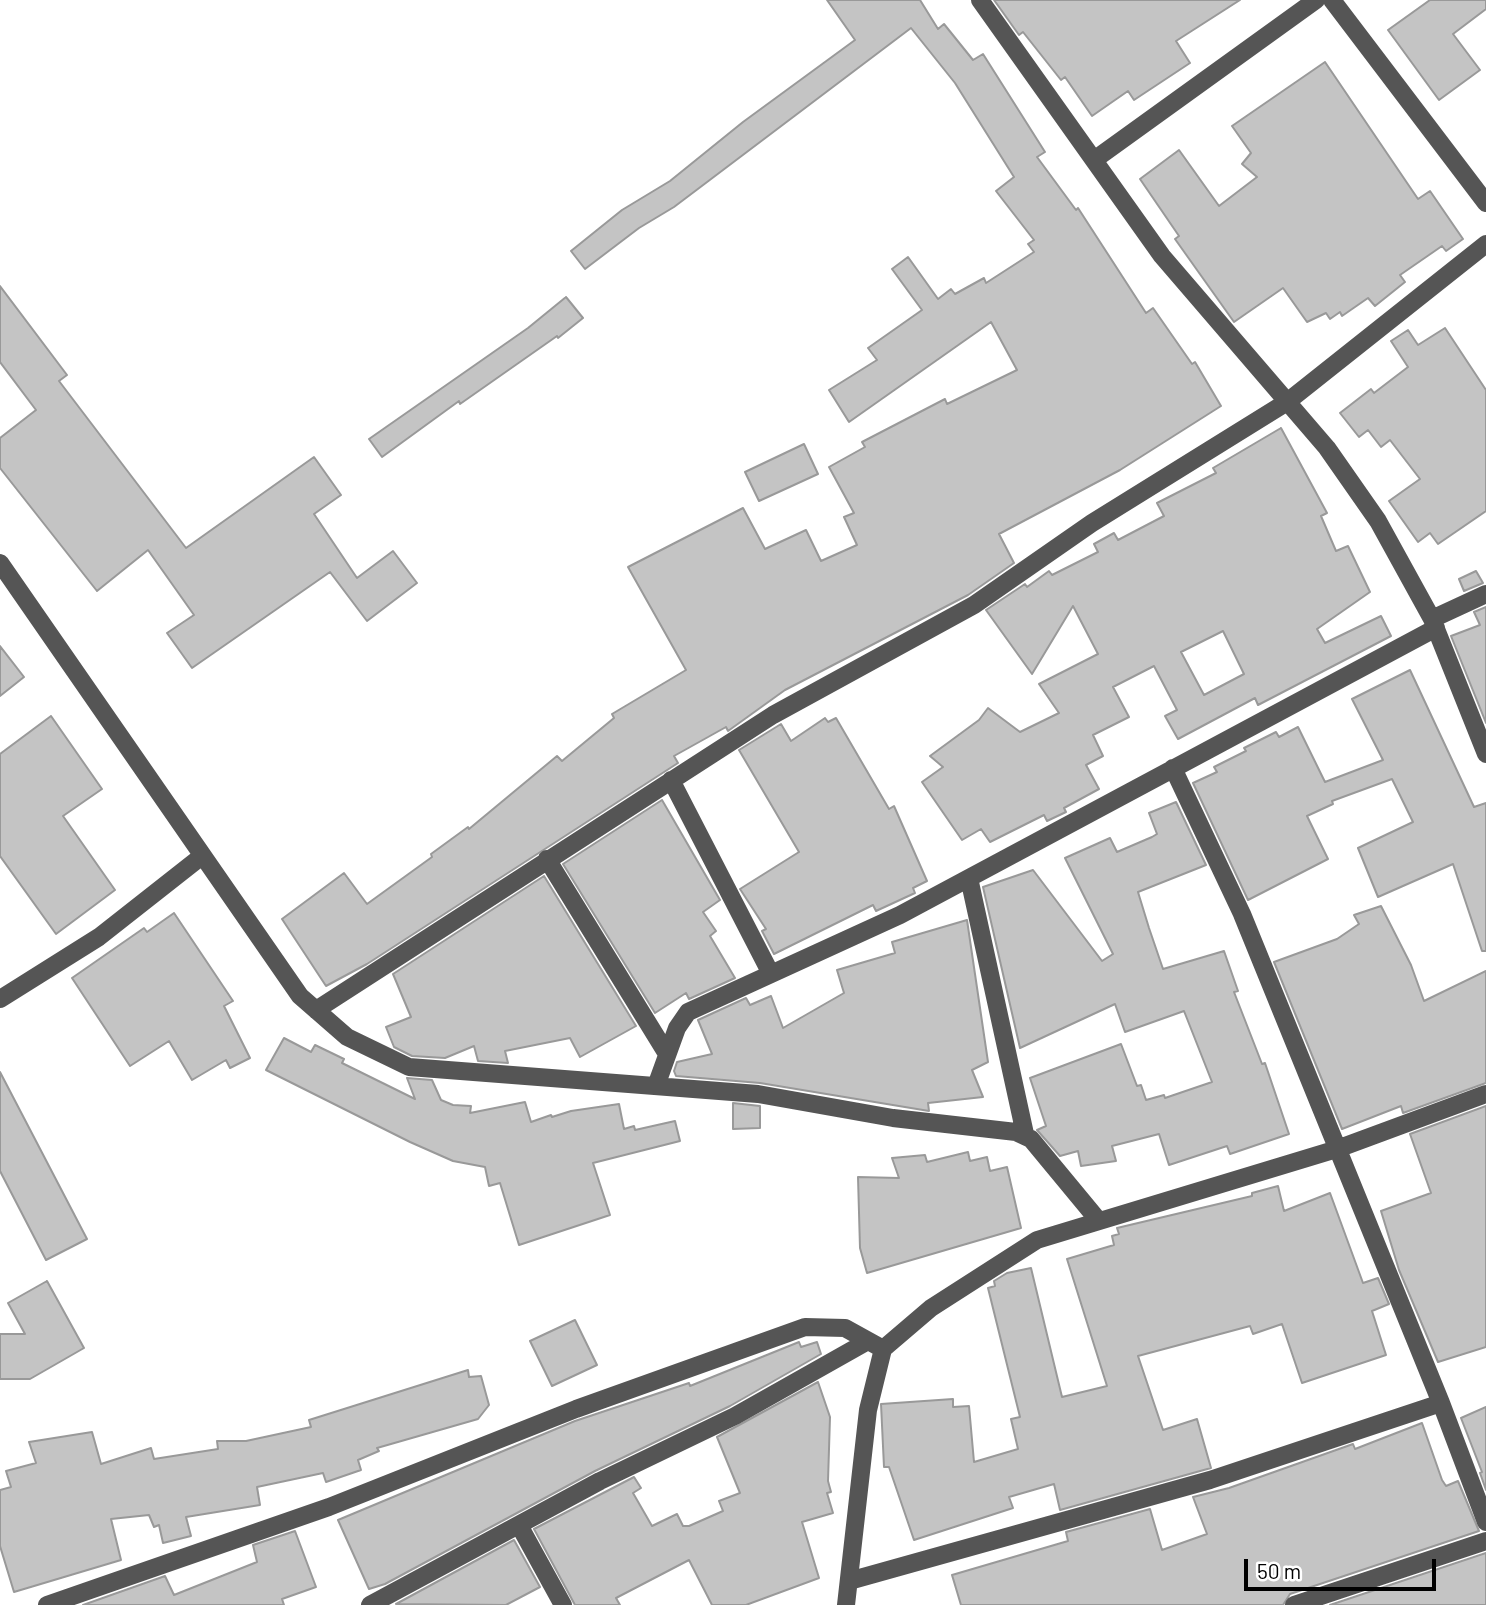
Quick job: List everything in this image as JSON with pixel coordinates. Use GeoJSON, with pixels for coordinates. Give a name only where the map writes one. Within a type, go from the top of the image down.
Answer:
{"type":"FeatureCollection","features":[{"type":"Feature","properties":{"kind":"street"},"geometry":{"type":"LineString","coordinates":[[980,0],[1162,256],[1327,448],[1378,521],[1434,624],[1486,754]]}},
{"type":"Feature","properties":{"kind":"street"},"geometry":{"type":"LineString","coordinates":[[1094,160],[1316,0]]}},
{"type":"Feature","properties":{"kind":"street"},"geometry":{"type":"LineString","coordinates":[[1332,0],[1486,203]]}},
{"type":"Feature","properties":{"kind":"street"},"geometry":{"type":"LineString","coordinates":[[316,1010],[773,715],[974,605],[1091,523],[1287,402],[1486,244]]}},
{"type":"Feature","properties":{"kind":"street"},"geometry":{"type":"LineString","coordinates":[[0,563],[300,996],[347,1037],[409,1067],[758,1094],[893,1118],[1025,1134]]}},
{"type":"Feature","properties":{"kind":"street"},"geometry":{"type":"LineString","coordinates":[[656,1086],[677,1028],[688,1012],[900,915],[1173,768],[1486,594]]}},
{"type":"Feature","properties":{"kind":"street"},"geometry":{"type":"LineString","coordinates":[[1173,768],[1242,914],[1441,1403],[1486,1522]]}},
{"type":"Feature","properties":{"kind":"street"},"geometry":{"type":"LineString","coordinates":[[671,780],[772,974]]}},
{"type":"Feature","properties":{"kind":"street"},"geometry":{"type":"LineString","coordinates":[[0,999],[99,937],[202,856]]}},
{"type":"Feature","properties":{"kind":"street"},"geometry":{"type":"LineString","coordinates":[[547,859],[667,1055]]}},
{"type":"Feature","properties":{"kind":"street"},"geometry":{"type":"LineString","coordinates":[[969,878],[1025,1134],[1098,1220]]}},
{"type":"Feature","properties":{"kind":"street"},"geometry":{"type":"LineString","coordinates":[[370,1605],[600,1481],[875,1345],[1037,1240],[1337,1149],[1486,1094]]}},
{"type":"Feature","properties":{"kind":"street"},"geometry":{"type":"LineString","coordinates":[[47,1605],[329,1507],[576,1409],[805,1328],[845,1328],[875,1345]]}},
{"type":"Feature","properties":{"kind":"street"},"geometry":{"type":"LineString","coordinates":[[846,1605],[875,1345]]}},
{"type":"Feature","properties":{"kind":"street"},"geometry":{"type":"LineString","coordinates":[[849,1581],[1210,1480],[1441,1403]]}},
{"type":"Feature","properties":{"kind":"street"},"geometry":{"type":"LineString","coordinates":[[519,1525],[564,1605]]}},
{"type":"Feature","properties":{"kind":"street"},"geometry":{"type":"LineString","coordinates":[[1294,1605],[1486,1541]]}},
{"type":"Feature","properties":{"kind":"building"},"geometry":{"type":"Polygon","coordinates":[[[827,0],[920,0],[938,29],[944,24],[973,60],[983,54],[1045,152],[1037,157],[1076,210],[1078,208],[1146,313],[1153,308],[1192,364],[1195,362],[1221,406],[1120,470],[999,534],[1014,563],[968,595],[785,690],[728,731],[726,727],[674,756],[678,763],[367,964],[326,986],[282,919],[344,873],[367,904],[432,857],[431,854],[468,827],[469,829],[557,756],[562,761],[614,718],[612,714],[686,670],[628,567],[743,508],[765,549],[806,530],[821,561],[857,545],[844,517],[854,513],[829,467],[865,447],[862,442],[945,399],[947,404],[1017,370],[991,322],[849,422],[829,390],[877,360],[868,348],[922,310],[892,269],[908,257],[938,299],[951,289],[955,294],[984,278],[986,283],[1034,252],[1028,244],[1034,240],[996,191],[1014,177],[955,83],[911,28],[674,207],[639,228],[585,269],[571,251],[622,210],[670,181],[743,122],[855,40],[827,0]]]}},
{"type":"Feature","properties":{"kind":"building"},"geometry":{"type":"Polygon","coordinates":[[[994,0],[1240,0],[1176,41],[1190,63],[1134,100],[1128,91],[1092,116],[1065,77],[1061,80],[1023,32],[1019,35],[994,0]]]}},
{"type":"Feature","properties":{"kind":"building"},"geometry":{"type":"Polygon","coordinates":[[[1430,0],[1486,0],[1486,9],[1453,34],[1480,70],[1439,100],[1388,30],[1430,0]]]}},
{"type":"Feature","properties":{"kind":"building"},"geometry":{"type":"Polygon","coordinates":[[[1325,62],[1418,199],[1430,191],[1463,239],[1446,251],[1442,246],[1400,275],[1405,282],[1375,306],[1368,298],[1342,316],[1340,312],[1330,319],[1326,313],[1307,322],[1283,288],[1234,322],[1175,239],[1179,236],[1140,179],[1179,150],[1219,206],[1257,177],[1242,164],[1251,153],[1232,126],[1325,62]]]}},
{"type":"Feature","properties":{"kind":"building"},"geometry":{"type":"Polygon","coordinates":[[[0,286],[67,375],[59,381],[186,548],[314,457],[341,495],[314,514],[357,578],[393,551],[417,583],[367,621],[330,572],[192,668],[167,633],[194,615],[148,550],[97,591],[0,468],[0,438],[36,410],[0,362],[0,286]]]}},
{"type":"Feature","properties":{"kind":"building"},"geometry":{"type":"Polygon","coordinates":[[[566,297],[583,318],[460,404],[459,401],[382,457],[369,439],[528,328],[566,297]]]}},
{"type":"Feature","properties":{"kind":"building"},"geometry":{"type":"Polygon","coordinates":[[[1445,328],[1486,390],[1486,511],[1438,544],[1430,533],[1418,542],[1389,501],[1420,479],[1390,440],[1381,447],[1368,430],[1359,437],[1340,413],[1371,389],[1374,393],[1408,367],[1391,341],[1408,330],[1418,345],[1445,328]]]}},
{"type":"Feature","properties":{"kind":"building"},"geometry":{"type":"Polygon","coordinates":[[[1281,428],[1327,513],[1321,516],[1336,551],[1348,546],[1370,592],[1317,629],[1325,643],[1381,616],[1391,636],[1258,705],[1255,698],[1178,739],[1165,716],[1177,710],[1154,666],[1113,687],[1129,717],[1093,735],[1103,756],[1086,765],[1099,789],[1064,808],[1066,812],[1047,821],[1044,815],[990,842],[981,829],[962,840],[922,782],[943,767],[930,756],[979,720],[988,708],[1020,732],[1059,713],[1039,684],[1098,654],[1073,606],[1032,674],[986,610],[1049,571],[1052,575],[1098,552],[1094,544],[1114,533],[1118,540],[1164,516],[1157,503],[1216,473],[1213,468],[1281,428]],[[1223,631],[1181,652],[1204,695],[1244,674],[1223,631]]]}},
{"type":"Feature","properties":{"kind":"building"},"geometry":{"type":"Polygon","coordinates":[[[804,444],[818,474],[759,501],[745,472],[804,444]]]}},
{"type":"Feature","properties":{"kind":"building"},"geometry":{"type":"Polygon","coordinates":[[[1476,571],[1483,583],[1464,591],[1459,579],[1476,571]]]}},
{"type":"Feature","properties":{"kind":"building"},"geometry":{"type":"Polygon","coordinates":[[[1486,607],[1486,723],[1451,636],[1480,625],[1474,612],[1486,607]]]}},
{"type":"Feature","properties":{"kind":"building"},"geometry":{"type":"Polygon","coordinates":[[[0,646],[24,677],[0,696],[0,646]]]}},
{"type":"Feature","properties":{"kind":"building"},"geometry":{"type":"Polygon","coordinates":[[[1410,670],[1474,807],[1486,803],[1486,951],[1482,951],[1453,864],[1378,897],[1358,848],[1413,822],[1392,779],[1332,801],[1333,804],[1307,816],[1328,859],[1248,900],[1193,783],[1217,772],[1214,767],[1246,751],[1244,748],[1276,732],[1279,737],[1298,727],[1325,782],[1383,760],[1352,699],[1410,670]]]}},
{"type":"Feature","properties":{"kind":"building"},"geometry":{"type":"Polygon","coordinates":[[[51,716],[102,789],[63,816],[115,890],[56,934],[0,856],[0,754],[51,716]]]}},
{"type":"Feature","properties":{"kind":"building"},"geometry":{"type":"Polygon","coordinates":[[[825,718],[828,722],[836,718],[889,809],[894,806],[927,881],[913,888],[915,893],[876,911],[873,905],[774,954],[762,931],[766,929],[740,889],[799,852],[739,750],[781,724],[791,741],[825,718]]]}},
{"type":"Feature","properties":{"kind":"building"},"geometry":{"type":"Polygon","coordinates":[[[662,800],[720,900],[703,912],[716,931],[710,936],[735,978],[689,999],[686,993],[655,1013],[563,864],[662,800]]]}},
{"type":"Feature","properties":{"kind":"building"},"geometry":{"type":"Polygon","coordinates":[[[1176,802],[1206,865],[1138,892],[1149,928],[1163,969],[1224,951],[1238,991],[1234,992],[1262,1064],[1265,1063],[1289,1134],[1230,1154],[1227,1146],[1169,1165],[1159,1134],[1112,1146],[1116,1161],[1081,1166],[1078,1151],[1060,1156],[1037,1130],[1046,1126],[1030,1078],[1121,1044],[1137,1086],[1141,1085],[1146,1100],[1164,1095],[1165,1098],[1212,1082],[1184,1011],[1125,1032],[1115,1004],[1020,1048],[983,887],[1033,870],[1102,961],[1113,954],[1065,858],[1110,838],[1117,852],[1152,837],[1157,834],[1149,813],[1176,802]]]}},
{"type":"Feature","properties":{"kind":"building"},"geometry":{"type":"Polygon","coordinates":[[[544,876],[636,1026],[580,1057],[570,1038],[505,1051],[508,1063],[478,1061],[474,1046],[445,1058],[412,1056],[394,1047],[386,1027],[411,1017],[393,974],[544,876]]]}},
{"type":"Feature","properties":{"kind":"building"},"geometry":{"type":"Polygon","coordinates":[[[1381,906],[1411,965],[1424,1001],[1486,971],[1486,1083],[1403,1113],[1401,1106],[1342,1129],[1274,962],[1337,939],[1359,924],[1354,915],[1381,906]]]}},
{"type":"Feature","properties":{"kind":"building"},"geometry":{"type":"Polygon","coordinates":[[[174,913],[233,1001],[224,1006],[250,1058],[230,1068],[226,1060],[192,1080],[169,1041],[130,1066],[72,978],[144,928],[147,932],[174,913]]]}},
{"type":"Feature","properties":{"kind":"building"},"geometry":{"type":"Polygon","coordinates":[[[967,920],[988,1062],[972,1070],[983,1097],[928,1103],[929,1111],[760,1083],[676,1076],[674,1071],[677,1062],[712,1054],[698,1020],[746,998],[750,1005],[771,996],[783,1028],[844,993],[837,970],[895,953],[892,942],[967,920]]]}},
{"type":"Feature","properties":{"kind":"building"},"geometry":{"type":"Polygon","coordinates":[[[284,1038],[311,1052],[315,1045],[344,1059],[342,1063],[415,1099],[407,1078],[432,1080],[441,1100],[453,1105],[471,1106],[470,1113],[525,1102],[531,1122],[551,1115],[552,1117],[571,1111],[619,1104],[624,1129],[634,1126],[635,1130],[675,1121],[680,1141],[593,1163],[610,1215],[519,1245],[500,1183],[489,1186],[485,1167],[453,1161],[410,1142],[266,1070],[284,1038]]]}},
{"type":"Feature","properties":{"kind":"building"},"geometry":{"type":"Polygon","coordinates":[[[0,1072],[87,1239],[46,1260],[0,1171],[0,1072]]]}},
{"type":"Feature","properties":{"kind":"building"},"geometry":{"type":"Polygon","coordinates":[[[733,1103],[760,1106],[760,1128],[733,1129],[733,1103]]]}},
{"type":"Feature","properties":{"kind":"building"},"geometry":{"type":"Polygon","coordinates":[[[1486,1106],[1486,1347],[1438,1362],[1399,1270],[1381,1211],[1431,1193],[1410,1134],[1486,1106]]]}},
{"type":"Feature","properties":{"kind":"building"},"geometry":{"type":"Polygon","coordinates":[[[968,1152],[970,1161],[987,1157],[990,1171],[1007,1167],[1021,1228],[867,1273],[860,1248],[858,1177],[899,1178],[892,1158],[925,1155],[927,1162],[968,1152]]]}},
{"type":"Feature","properties":{"kind":"building"},"geometry":{"type":"Polygon","coordinates":[[[1278,1186],[1284,1211],[1330,1193],[1363,1283],[1378,1278],[1389,1304],[1372,1311],[1386,1355],[1302,1383],[1282,1324],[1253,1334],[1250,1326],[1138,1356],[1163,1430],[1197,1419],[1211,1468],[1060,1510],[1054,1484],[1009,1497],[1013,1508],[914,1540],[889,1467],[884,1467],[881,1404],[953,1399],[953,1407],[969,1406],[974,1462],[1018,1449],[1011,1419],[1020,1417],[988,1288],[995,1286],[994,1281],[1007,1273],[1031,1268],[1062,1397],[1107,1386],[1067,1259],[1114,1245],[1112,1236],[1119,1234],[1117,1228],[1252,1196],[1252,1193],[1278,1186]]]}},
{"type":"Feature","properties":{"kind":"building"},"geometry":{"type":"Polygon","coordinates":[[[47,1281],[84,1348],[30,1379],[0,1379],[0,1334],[25,1334],[8,1303],[47,1281]]]}},
{"type":"Feature","properties":{"kind":"building"},"geometry":{"type":"Polygon","coordinates":[[[575,1320],[597,1365],[552,1386],[530,1341],[575,1320]]]}},
{"type":"Feature","properties":{"kind":"building"},"geometry":{"type":"Polygon","coordinates":[[[799,1342],[801,1347],[817,1342],[821,1354],[730,1406],[595,1471],[385,1584],[369,1589],[338,1520],[575,1421],[689,1383],[690,1386],[799,1342]]]}},
{"type":"Feature","properties":{"kind":"building"},"geometry":{"type":"Polygon","coordinates":[[[468,1370],[469,1377],[481,1376],[489,1405],[478,1419],[377,1448],[379,1451],[358,1460],[361,1470],[326,1482],[323,1473],[257,1487],[260,1505],[186,1517],[191,1536],[163,1543],[159,1525],[154,1527],[149,1515],[111,1519],[121,1560],[14,1592],[0,1546],[0,1490],[11,1487],[6,1471],[36,1463],[29,1442],[92,1432],[101,1464],[151,1448],[154,1459],[218,1449],[217,1441],[246,1441],[311,1427],[309,1420],[468,1370]]]}},
{"type":"Feature","properties":{"kind":"building"},"geometry":{"type":"Polygon","coordinates":[[[818,1382],[830,1417],[828,1481],[831,1492],[827,1493],[833,1513],[802,1522],[819,1578],[746,1605],[712,1605],[689,1560],[616,1598],[620,1605],[575,1605],[534,1529],[634,1477],[641,1488],[633,1493],[652,1526],[677,1514],[683,1526],[689,1526],[723,1511],[719,1501],[740,1493],[717,1437],[818,1382]]]}},
{"type":"Feature","properties":{"kind":"building"},"geometry":{"type":"Polygon","coordinates":[[[1486,1407],[1486,1490],[1480,1473],[1482,1472],[1461,1418],[1486,1407]]]}},
{"type":"Feature","properties":{"kind":"building"},"geometry":{"type":"Polygon","coordinates":[[[1422,1423],[1442,1480],[1446,1486],[1458,1481],[1479,1531],[1290,1594],[1283,1605],[961,1605],[952,1575],[1068,1541],[1066,1532],[1150,1509],[1162,1550],[1207,1534],[1193,1497],[1229,1488],[1353,1444],[1355,1449],[1422,1423]]]}},
{"type":"Feature","properties":{"kind":"building"},"geometry":{"type":"Polygon","coordinates":[[[295,1531],[316,1587],[282,1599],[284,1605],[83,1605],[165,1576],[174,1595],[257,1562],[253,1545],[295,1531]]]}},
{"type":"Feature","properties":{"kind":"building"},"geometry":{"type":"Polygon","coordinates":[[[514,1540],[540,1587],[506,1605],[396,1604],[514,1540]]]}},
{"type":"Feature","properties":{"kind":"building"},"geometry":{"type":"Polygon","coordinates":[[[1486,1553],[1486,1605],[1330,1605],[1486,1553]]]}}]}
